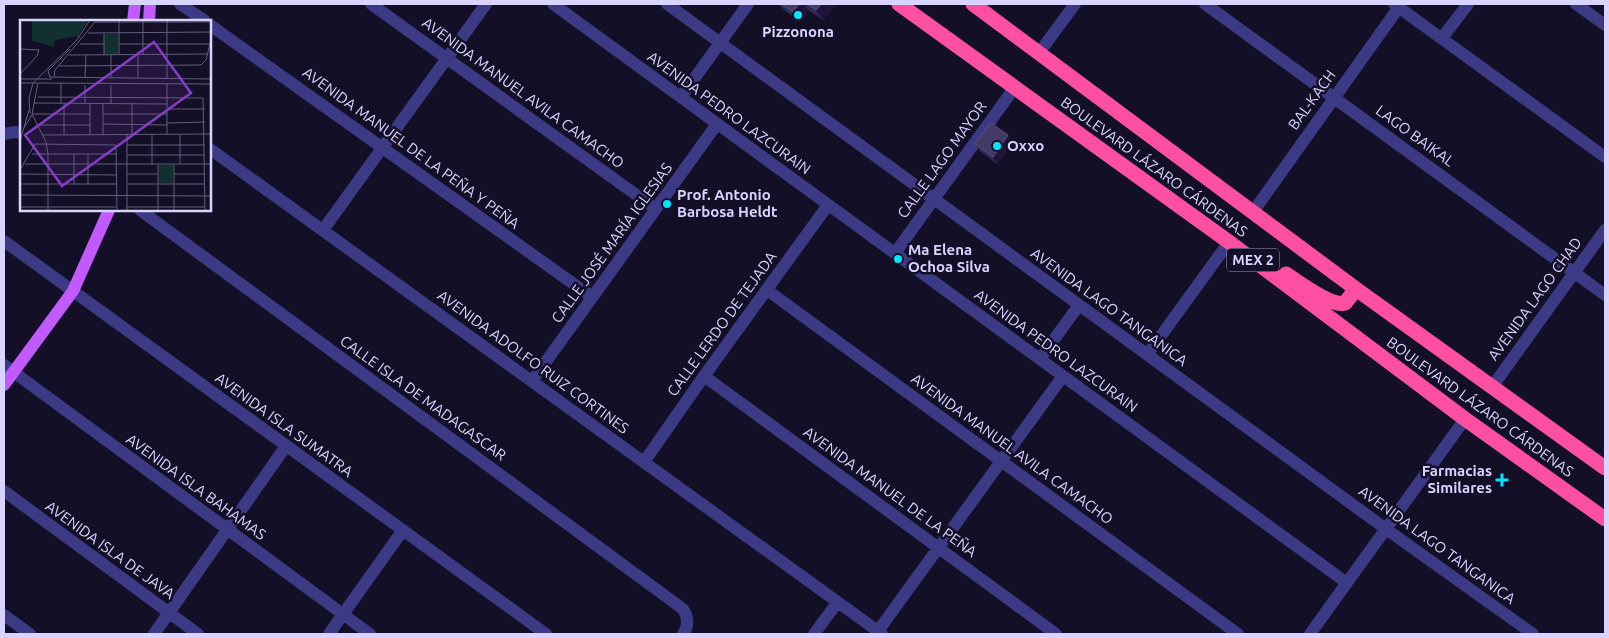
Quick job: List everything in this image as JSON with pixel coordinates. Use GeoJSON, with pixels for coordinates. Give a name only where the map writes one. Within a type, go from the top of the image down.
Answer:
{"type":"FeatureCollection","features":[{"type":"Feature","properties":{"kind":"highway","name":"BOULEVARD LÁZARO CÁRDENAS"},"geometry":{"type":"LineString","coordinates":[[900,4],[1229,242],[1465,419],[1605,519]]}},
{"type":"Feature","properties":{"kind":"highway","name":"BOULEVARD LÁZARO CÁRDENAS"},"geometry":{"type":"LineString","coordinates":[[973,4],[1356,288],[1605,468]]}},
{"type":"Feature","properties":{"kind":"highway"},"geometry":{"type":"LineString","coordinates":[[1252,260],[1270,265],[1338,304],[1344,303],[1356,288]]}},
{"type":"Feature","properties":{"kind":"main road"},"geometry":{"type":"LineString","coordinates":[[133,20],[135,4]]}},
{"type":"Feature","properties":{"kind":"main road"},"geometry":{"type":"LineString","coordinates":[[149,20],[150,4]]}},
{"type":"Feature","properties":{"kind":"main road"},"geometry":{"type":"LineString","coordinates":[[4,385],[8,369],[73,291],[109,211]]}},
{"type":"Feature","properties":{"kind":"street"},"geometry":{"type":"LineString","coordinates":[[180,4],[204,20]]}},
{"type":"Feature","properties":{"kind":"street","name":"AVENIDA MANUEL AVILA CAMACHO"},"geometry":{"type":"LineString","coordinates":[[371,4],[656,209]]}},
{"type":"Feature","properties":{"kind":"street"},"geometry":{"type":"LineString","coordinates":[[323,230],[486,4]]}},
{"type":"Feature","properties":{"kind":"street","name":"AVENIDA PEDRO LAZCURAIN"},"geometry":{"type":"LineString","coordinates":[[553,4],[1347,583]]}},
{"type":"Feature","properties":{"kind":"street","name":"AVENIDA LAGO TANGANICA"},"geometry":{"type":"LineString","coordinates":[[668,4],[1386,529],[1533,634]]}},
{"type":"Feature","properties":{"kind":"street"},"geometry":{"type":"LineString","coordinates":[[680,97],[748,4]]}},
{"type":"Feature","properties":{"kind":"street"},"geometry":{"type":"LineString","coordinates":[[1039,53],[1075,4]]}},
{"type":"Feature","properties":{"kind":"street","name":"LAGO BAIKAL"},"geometry":{"type":"LineString","coordinates":[[1205,4],[1605,295]]}},
{"type":"Feature","properties":{"kind":"street"},"geometry":{"type":"LineString","coordinates":[[1442,38],[1468,4]]}},
{"type":"Feature","properties":{"kind":"street"},"geometry":{"type":"LineString","coordinates":[[1576,4],[1605,25]]}},
{"type":"Feature","properties":{"kind":"street"},"geometry":{"type":"LineString","coordinates":[[1397,6],[1605,157]]}},
{"type":"Feature","properties":{"kind":"street","name":"BAL-KACH"},"geometry":{"type":"LineString","coordinates":[[1253,212],[1397,6]]}},
{"type":"Feature","properties":{"kind":"street","name":"AVENIDA MANUEL DE LA PEÑA Y PEÑA"},"geometry":{"type":"LineString","coordinates":[[211,26],[592,297]]}},
{"type":"Feature","properties":{"kind":"street","name":"CALLE LAGO MAYOR"},"geometry":{"type":"LineString","coordinates":[[895,253],[1015,87]]}},
{"type":"Feature","properties":{"kind":"street","name":"CALLE JOSÉ MARÍA IGLESIAS"},"geometry":{"type":"LineString","coordinates":[[532,382],[718,124]]}},
{"type":"Feature","properties":{"kind":"street"},"geometry":{"type":"LineString","coordinates":[[4,134],[20,133]]}},
{"type":"Feature","properties":{"kind":"street","name":"AVENIDA ADOLFO RUIZ CORTINES"},"geometry":{"type":"LineString","coordinates":[[211,150],[880,633]]}},
{"type":"Feature","properties":{"kind":"street","name":"CALLE LERDO DE TEJADA"},"geometry":{"type":"LineString","coordinates":[[644,462],[828,205]]}},
{"type":"Feature","properties":{"kind":"street","name":"CALLE ISLA DE MADAGASCAR"},"geometry":{"type":"LineString","coordinates":[[141,211],[675,603],[686,613],[687,624],[683,634]]}},
{"type":"Feature","properties":{"kind":"street","name":"AVENIDA LAGO CHAD"},"geometry":{"type":"LineString","coordinates":[[1492,387],[1605,230]]}},
{"type":"Feature","properties":{"kind":"street","name":"AVENIDA ISLA SUMATRA"},"geometry":{"type":"LineString","coordinates":[[4,240],[546,634]]}},
{"type":"Feature","properties":{"kind":"street"},"geometry":{"type":"LineString","coordinates":[[1148,355],[1229,242]]}},
{"type":"Feature","properties":{"kind":"street","name":"AVENIDA MANUEL AVILA CAMACHO"},"geometry":{"type":"LineString","coordinates":[[767,290],[1238,634]]}},
{"type":"Feature","properties":{"kind":"street"},"geometry":{"type":"LineString","coordinates":[[1040,359],[1079,305]]}},
{"type":"Feature","properties":{"kind":"street","name":"AVENIDA ISLA BAHAMAS"},"geometry":{"type":"LineString","coordinates":[[8,369],[370,634]]}},
{"type":"Feature","properties":{"kind":"street","name":"AVENIDA MANUEL DE LA PEÑA"},"geometry":{"type":"LineString","coordinates":[[704,376],[1056,634]]}},
{"type":"Feature","properties":{"kind":"street"},"geometry":{"type":"LineString","coordinates":[[880,633],[938,547],[1002,462],[1063,376]]}},
{"type":"Feature","properties":{"kind":"street"},"geometry":{"type":"LineString","coordinates":[[1316,632],[1347,583],[1465,419]]}},
{"type":"Feature","properties":{"kind":"street"},"geometry":{"type":"LineString","coordinates":[[154,634],[286,446]]}},
{"type":"Feature","properties":{"kind":"street","name":"AVENIDA ISLA DE JAVA"},"geometry":{"type":"LineString","coordinates":[[4,491],[198,634]]}},
{"type":"Feature","properties":{"kind":"street"},"geometry":{"type":"LineString","coordinates":[[329,634],[403,530]]}},
{"type":"Feature","properties":{"kind":"street"},"geometry":{"type":"LineString","coordinates":[[814,634],[837,603]]}},
{"type":"Feature","properties":{"kind":"street"},"geometry":{"type":"LineString","coordinates":[[4,615],[30,634]]}},
{"type":"Feature","properties":{"kind":"building"},"geometry":{"type":"Polygon","coordinates":[[[782,4],[799,4],[793,12],[782,4]]]}},
{"type":"Feature","properties":{"kind":"building"},"geometry":{"type":"Polygon","coordinates":[[[807,4],[821,4],[816,10],[807,4]]]}},
{"type":"Feature","properties":{"kind":"building"},"geometry":{"type":"Polygon","coordinates":[[[991,123],[1008,135],[993,157],[975,144],[991,123]]]}},
{"type":"Feature","properties":{"kind":"place","name":"Pizzonona"},"geometry":{"type":"Point","coordinates":[798,15]}},
{"type":"Feature","properties":{"kind":"place","name":"Oxxo"},"geometry":{"type":"Point","coordinates":[997,146]}},
{"type":"Feature","properties":{"kind":"place","name":"Prof. Antonio Barbosa Heldt"},"geometry":{"type":"Point","coordinates":[667,204]}},
{"type":"Feature","properties":{"kind":"place","name":"Ma Elena Ochoa Silva"},"geometry":{"type":"Point","coordinates":[898,259]}},
{"type":"Feature","properties":{"kind":"place","name":"Farmacias Similares"},"geometry":{"type":"Point","coordinates":[1502,480]}}]}
